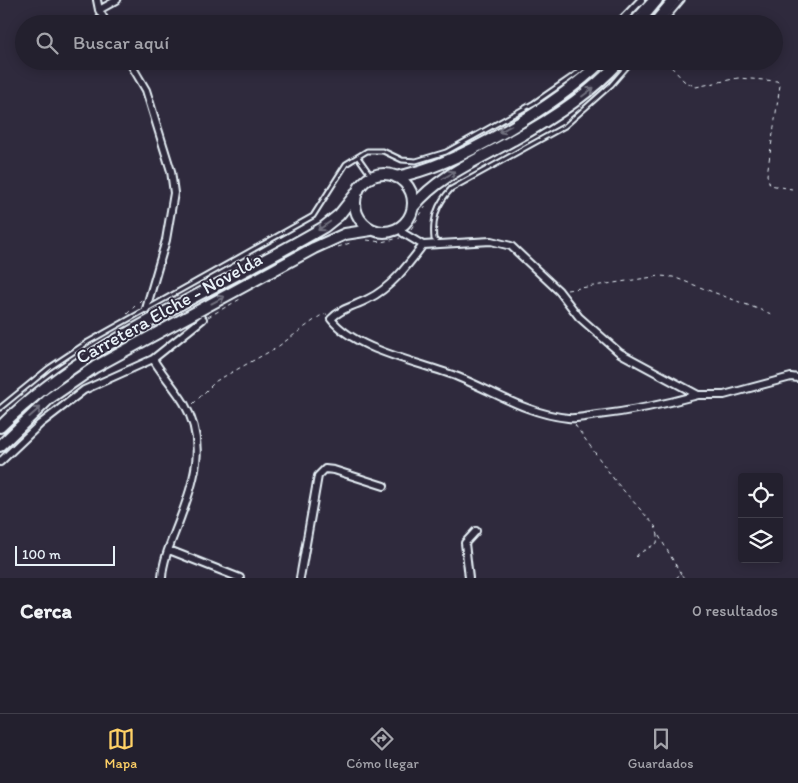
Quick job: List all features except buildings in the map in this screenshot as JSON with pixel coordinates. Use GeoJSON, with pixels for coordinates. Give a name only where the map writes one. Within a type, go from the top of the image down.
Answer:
{"type":"FeatureCollection","features":[{"type":"Feature","properties":{"kind":"main road"},"geometry":{"type":"LineString","coordinates":[[644,15],[657,0]]}},
{"type":"Feature","properties":{"kind":"main road"},"geometry":{"type":"LineString","coordinates":[[662,15],[674,0]]}},
{"type":"Feature","properties":{"kind":"main road"},"geometry":{"type":"LineString","coordinates":[[396,177],[430,168],[488,139],[542,108],[592,70]]}},
{"type":"Feature","properties":{"kind":"main road"},"geometry":{"type":"LineString","coordinates":[[413,207],[438,182],[514,140],[580,98],[611,70]]}},
{"type":"Feature","properties":{"kind":"main road"},"geometry":{"type":"LineString","coordinates":[[386,174],[396,177],[405,183],[412,196],[413,207],[409,219],[402,231],[385,233],[371,230],[362,222],[356,211],[358,191],[372,177],[386,174]]}},
{"type":"Feature","properties":{"kind":"main road","name":"Carretera Elche - Novelda"},"geometry":{"type":"LineString","coordinates":[[0,427],[35,395],[86,358],[324,227],[338,215],[358,191]]}},
{"type":"Feature","properties":{"kind":"main road","name":"Carretera Elche - Novelda"},"geometry":{"type":"LineString","coordinates":[[0,446],[50,398],[95,367],[314,248],[345,234],[371,230]]}},
{"type":"Feature","properties":{"kind":"street"},"geometry":{"type":"LineString","coordinates":[[97,0],[102,15]]}},
{"type":"Feature","properties":{"kind":"street"},"geometry":{"type":"LineString","coordinates":[[99,10],[117,0]]}},
{"type":"Feature","properties":{"kind":"street"},"geometry":{"type":"LineString","coordinates":[[627,15],[641,0]]}},
{"type":"Feature","properties":{"kind":"street"},"geometry":{"type":"LineString","coordinates":[[134,70],[146,90],[170,171],[174,193],[166,240],[146,309]]}},
{"type":"Feature","properties":{"kind":"street"},"geometry":{"type":"LineString","coordinates":[[402,231],[423,245],[491,241],[511,246],[559,291],[579,317],[620,353],[698,395]]}},
{"type":"Feature","properties":{"kind":"street"},"geometry":{"type":"LineString","coordinates":[[423,245],[387,286],[369,299],[344,310],[331,320],[338,328],[388,354],[458,377],[503,399],[540,413],[570,418],[646,409],[698,395],[724,395],[791,377],[798,378]]}},
{"type":"Feature","properties":{"kind":"street"},"geometry":{"type":"LineString","coordinates":[[0,462],[40,424],[84,390],[154,359],[203,319]]}},
{"type":"Feature","properties":{"kind":"street"},"geometry":{"type":"LineString","coordinates":[[154,359],[188,411],[198,442],[196,470],[164,560],[162,578]]}},
{"type":"Feature","properties":{"kind":"street"},"geometry":{"type":"LineString","coordinates":[[300,578],[318,476],[325,469],[334,470],[384,486]]}},
{"type":"Feature","properties":{"kind":"street"},"geometry":{"type":"LineString","coordinates":[[470,578],[465,543],[476,531]]}},
{"type":"Feature","properties":{"kind":"street"},"geometry":{"type":"LineString","coordinates":[[169,550],[240,578]]}},
{"type":"Feature","properties":{"kind":"lane"},"geometry":{"type":"LineString","coordinates":[[636,15],[650,0]]}},
{"type":"Feature","properties":{"kind":"lane"},"geometry":{"type":"LineString","coordinates":[[670,15],[682,0]]}},
{"type":"Feature","properties":{"kind":"lane"},"geometry":{"type":"LineString","coordinates":[[0,408],[49,368],[88,342],[313,216],[346,164],[367,151],[376,150],[402,160],[416,161],[446,152],[534,103],[581,70]]}},
{"type":"Feature","properties":{"kind":"lane"},"geometry":{"type":"LineString","coordinates":[[440,244],[434,239],[435,213],[441,199],[451,188],[565,126],[611,85],[624,70]]}},
{"type":"Feature","properties":{"kind":"lane"},"geometry":{"type":"LineString","coordinates":[[358,158],[372,177]]}},
{"type":"Feature","properties":{"kind":"path"},"geometry":{"type":"LineString","coordinates":[[674,70],[684,82],[696,87],[738,78],[778,81],[780,85],[767,175],[770,185],[792,189]]}},
{"type":"Feature","properties":{"kind":"path"},"geometry":{"type":"LineString","coordinates":[[361,240],[389,241],[416,222],[428,203]]}},
{"type":"Feature","properties":{"kind":"path"},"geometry":{"type":"LineString","coordinates":[[333,249],[352,242]]}},
{"type":"Feature","properties":{"kind":"path"},"geometry":{"type":"LineString","coordinates":[[559,291],[660,276],[673,277],[774,314]]}},
{"type":"Feature","properties":{"kind":"path"},"geometry":{"type":"LineString","coordinates":[[125,316],[152,290]]}},
{"type":"Feature","properties":{"kind":"path"},"geometry":{"type":"LineString","coordinates":[[203,319],[248,294]]}},
{"type":"Feature","properties":{"kind":"path"},"geometry":{"type":"LineString","coordinates":[[188,411],[201,394],[216,381],[276,348],[320,316],[328,314],[333,318]]}},
{"type":"Feature","properties":{"kind":"path"},"geometry":{"type":"LineString","coordinates":[[570,418],[616,482],[655,526],[658,535],[684,578]]}},
{"type":"Feature","properties":{"kind":"path"},"geometry":{"type":"LineString","coordinates":[[635,560],[638,554],[657,543],[658,535]]}},
{"type":"Feature","properties":{"kind":"path"},"geometry":{"type":"LineString","coordinates":[[676,578],[681,574]]}}]}
